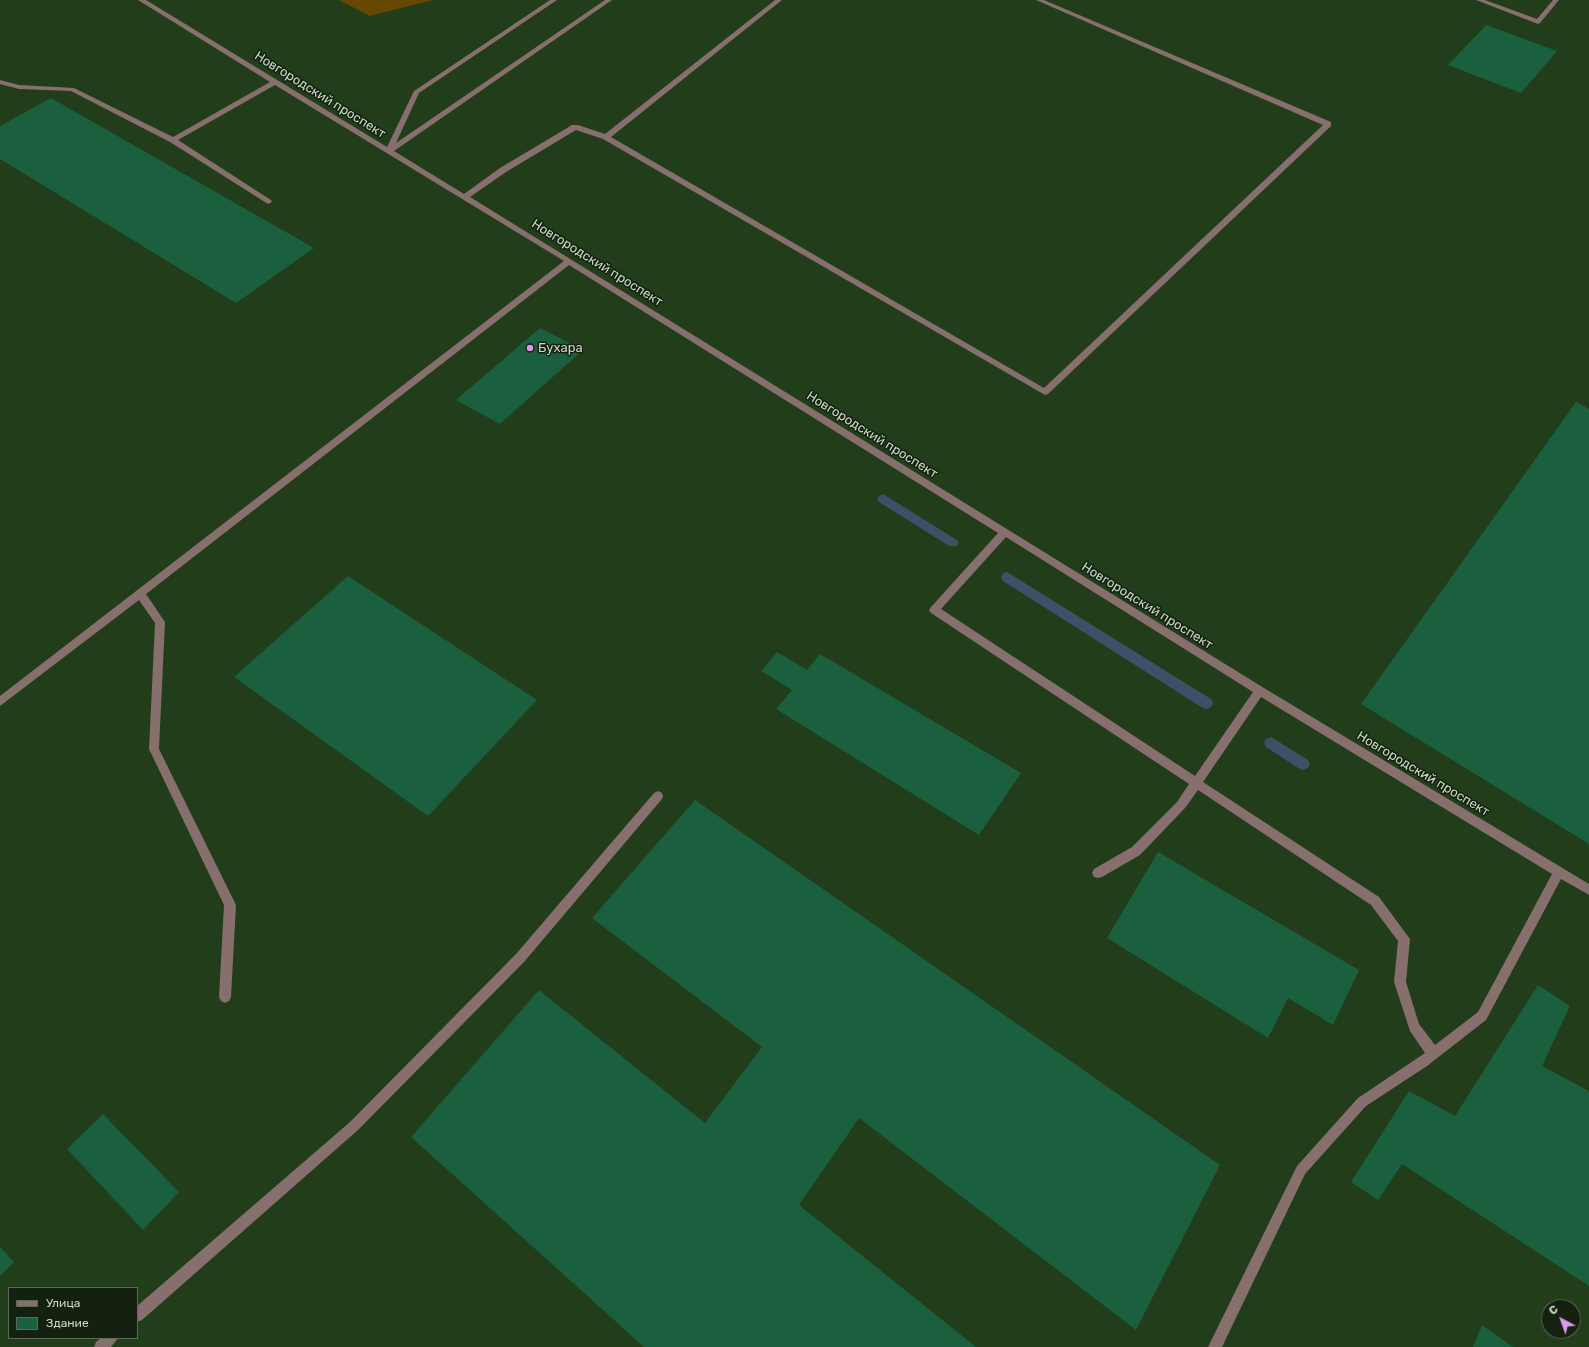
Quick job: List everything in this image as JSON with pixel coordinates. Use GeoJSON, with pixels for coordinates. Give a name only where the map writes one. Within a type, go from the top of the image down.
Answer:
{"type":"FeatureCollection","features":[{"type":"Feature","properties":{"kind":"street","name":"Новгородский проспект"},"geometry":{"type":"LineString","coordinates":[[141,0],[388,152],[569,260],[1004,533],[1260,691],[1589,890]]}},
{"type":"Feature","properties":{"kind":"street"},"geometry":{"type":"LineString","coordinates":[[388,152],[416,92],[554,0]]}},
{"type":"Feature","properties":{"kind":"street"},"geometry":{"type":"LineString","coordinates":[[388,152],[609,0]]}},
{"type":"Feature","properties":{"kind":"street"},"geometry":{"type":"LineString","coordinates":[[606,137],[779,0]]}},
{"type":"Feature","properties":{"kind":"street"},"geometry":{"type":"LineString","coordinates":[[465,197],[503,170],[575,127],[606,137],[1045,392],[1328,124],[1039,0]]}},
{"type":"Feature","properties":{"kind":"street"},"geometry":{"type":"LineString","coordinates":[[1479,0],[1538,22],[1556,0]]}},
{"type":"Feature","properties":{"kind":"street"},"geometry":{"type":"LineString","coordinates":[[0,82],[19,87],[72,89],[173,140],[268,202]]}},
{"type":"Feature","properties":{"kind":"street"},"geometry":{"type":"LineString","coordinates":[[173,140],[275,82]]}},
{"type":"Feature","properties":{"kind":"street"},"geometry":{"type":"LineString","coordinates":[[0,702],[569,260]]}},
{"type":"Feature","properties":{"kind":"street"},"geometry":{"type":"LineString","coordinates":[[1004,533],[934,610],[1375,901],[1404,939],[1400,982],[1414,1027],[1433,1053]]}},
{"type":"Feature","properties":{"kind":"street"},"geometry":{"type":"LineString","coordinates":[[140,593],[160,622],[154,749],[230,905],[225,997]]}},
{"type":"Feature","properties":{"kind":"street"},"geometry":{"type":"LineString","coordinates":[[1098,873],[1136,851],[1181,805],[1260,691]]}},
{"type":"Feature","properties":{"kind":"street"},"geometry":{"type":"LineString","coordinates":[[138,1314],[354,1126],[520,958],[658,796]]}},
{"type":"Feature","properties":{"kind":"street"},"geometry":{"type":"LineString","coordinates":[[1215,1347],[1301,1170],[1362,1102],[1423,1062],[1482,1016],[1559,871]]}},
{"type":"Feature","properties":{"kind":"street"},"geometry":{"type":"LineString","coordinates":[[101,1347],[110,1339]]}},
{"type":"Feature","properties":{"kind":"shaded area"},"geometry":{"type":"Polygon","coordinates":[[[339,0],[433,0],[370,16],[339,0]]]}},
{"type":"Feature","properties":{"kind":"building"},"geometry":{"type":"Polygon","coordinates":[[[1486,25],[1557,51],[1521,93],[1448,65],[1486,25]]]}},
{"type":"Feature","properties":{"kind":"building"},"geometry":{"type":"Polygon","coordinates":[[[51,98],[314,248],[236,303],[0,159],[0,126],[51,98]]]}},
{"type":"Feature","properties":{"kind":"building"},"geometry":{"type":"Polygon","coordinates":[[[540,328],[583,350],[500,424],[456,400],[540,328]]]}},
{"type":"Feature","properties":{"kind":"building"},"geometry":{"type":"Polygon","coordinates":[[[1576,402],[1589,409],[1589,844],[1361,704],[1576,402]]]}},
{"type":"Feature","properties":{"kind":"building"},"geometry":{"type":"Polygon","coordinates":[[[348,576],[537,700],[428,816],[234,677],[348,576]]]}},
{"type":"Feature","properties":{"kind":"building"},"geometry":{"type":"Polygon","coordinates":[[[777,652],[807,670],[820,654],[1021,773],[979,835],[776,709],[792,690],[761,671],[777,652]]]}},
{"type":"Feature","properties":{"kind":"building"},"geometry":{"type":"Polygon","coordinates":[[[695,800],[1220,1165],[1136,1330],[859,1118],[799,1205],[976,1347],[644,1347],[411,1137],[539,990],[705,1123],[762,1047],[592,918],[695,800]]]}},
{"type":"Feature","properties":{"kind":"building"},"geometry":{"type":"Polygon","coordinates":[[[1158,852],[1359,970],[1333,1025],[1288,998],[1268,1038],[1107,938],[1158,852]]]}},
{"type":"Feature","properties":{"kind":"building"},"geometry":{"type":"Polygon","coordinates":[[[1538,985],[1570,1006],[1542,1066],[1589,1091],[1589,1286],[1402,1164],[1378,1200],[1351,1182],[1409,1091],[1455,1116],[1538,985]]]}},
{"type":"Feature","properties":{"kind":"building"},"geometry":{"type":"Polygon","coordinates":[[[103,1114],[179,1192],[143,1230],[67,1149],[103,1114]]]}},
{"type":"Feature","properties":{"kind":"building"},"geometry":{"type":"Polygon","coordinates":[[[0,1247],[14,1262],[0,1276],[0,1247]]]}},
{"type":"Feature","properties":{"kind":"building"},"geometry":{"type":"Polygon","coordinates":[[[1482,1325],[1513,1347],[1473,1347],[1482,1325]]]}},
{"type":"Feature","properties":{"kind":"waterway"},"geometry":{"type":"LineString","coordinates":[[883,499],[953,543]]}},
{"type":"Feature","properties":{"kind":"waterway"},"geometry":{"type":"LineString","coordinates":[[1007,577],[1206,703]]}},
{"type":"Feature","properties":{"kind":"waterway"},"geometry":{"type":"LineString","coordinates":[[1271,743],[1303,764]]}},
{"type":"Feature","properties":{"kind":"place","name":"Бухара"},"geometry":{"type":"Point","coordinates":[530,348]}}]}
